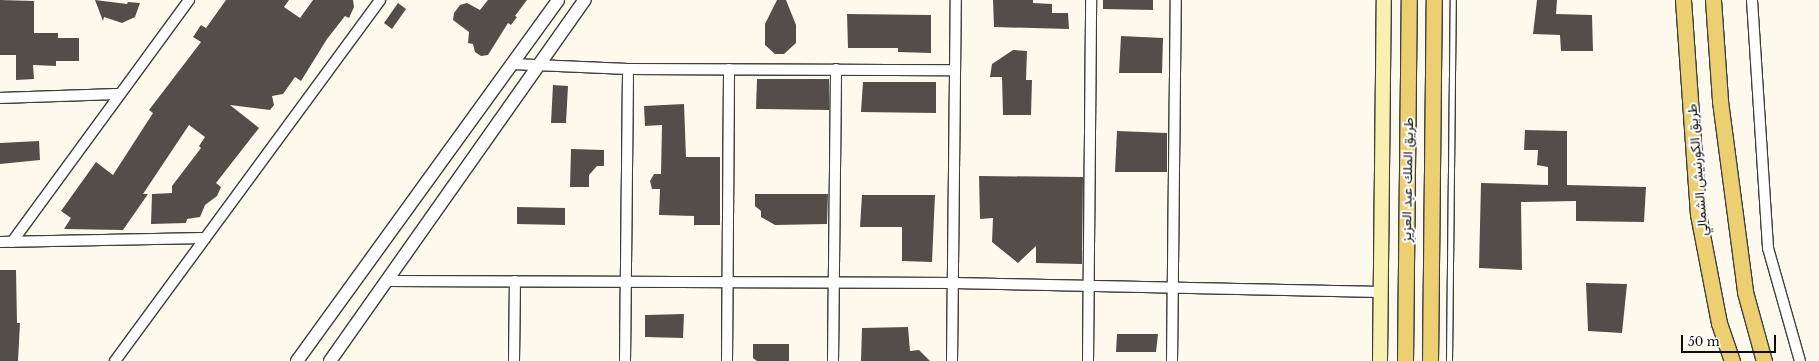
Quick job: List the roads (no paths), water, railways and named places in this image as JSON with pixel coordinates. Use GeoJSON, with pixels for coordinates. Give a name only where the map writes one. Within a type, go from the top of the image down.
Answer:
{"type":"FeatureCollection","features":[{"type":"Feature","properties":{"kind":"main road"},"geometry":{"type":"LineString","coordinates":[[1380,361],[1384,0]]}},
{"type":"Feature","properties":{"kind":"main road","name":"طريق الملك عبد العزيز"},"geometry":{"type":"LineString","coordinates":[[1405,361],[1409,0]]}},
{"type":"Feature","properties":{"kind":"main road","name":"طريق الملك عبد العزيز"},"geometry":{"type":"LineString","coordinates":[[1430,361],[1434,0]]}},
{"type":"Feature","properties":{"kind":"main road","name":"طريق الكورنيش الشمالي"},"geometry":{"type":"LineString","coordinates":[[1683,0],[1698,214],[1719,323],[1732,361]]}},
{"type":"Feature","properties":{"kind":"main road","name":"طريق الكورنيش الشمالي"},"geometry":{"type":"LineString","coordinates":[[1714,0],[1720,101],[1745,292],[1764,361]]}},
{"type":"Feature","properties":{"kind":"street"},"geometry":{"type":"LineString","coordinates":[[12,242],[188,0]]}},
{"type":"Feature","properties":{"kind":"street"},"geometry":{"type":"LineString","coordinates":[[115,361],[380,0]]}},
{"type":"Feature","properties":{"kind":"street"},"geometry":{"type":"LineString","coordinates":[[297,361],[558,0]]}},
{"type":"Feature","properties":{"kind":"street"},"geometry":{"type":"LineString","coordinates":[[330,361],[389,281],[538,65],[586,0]]}},
{"type":"Feature","properties":{"kind":"street"},"geometry":{"type":"LineString","coordinates":[[952,361],[956,0]]}},
{"type":"Feature","properties":{"kind":"street"},"geometry":{"type":"LineString","coordinates":[[1088,361],[1091,0]]}},
{"type":"Feature","properties":{"kind":"street"},"geometry":{"type":"LineString","coordinates":[[1172,361],[1176,0]]}},
{"type":"Feature","properties":{"kind":"street"},"geometry":{"type":"LineString","coordinates":[[1752,0],[1768,248],[1800,361]]}},
{"type":"Feature","properties":{"kind":"street"},"geometry":{"type":"LineString","coordinates":[[512,64],[628,69],[955,70]]}},
{"type":"Feature","properties":{"kind":"street"},"geometry":{"type":"LineString","coordinates":[[626,361],[628,69]]}},
{"type":"Feature","properties":{"kind":"street"},"geometry":{"type":"LineString","coordinates":[[727,361],[729,69]]}},
{"type":"Feature","properties":{"kind":"street"},"geometry":{"type":"LineString","coordinates":[[833,361],[836,69]]}},
{"type":"Feature","properties":{"kind":"street"},"geometry":{"type":"LineString","coordinates":[[0,98],[120,94]]}},
{"type":"Feature","properties":{"kind":"street"},"geometry":{"type":"LineString","coordinates":[[0,242],[205,238]]}},
{"type":"Feature","properties":{"kind":"street"},"geometry":{"type":"LineString","coordinates":[[389,281],[953,283],[1381,292]]}},
{"type":"Feature","properties":{"kind":"street"},"geometry":{"type":"LineString","coordinates":[[514,361],[515,281]]}},
{"type":"Feature","properties":{"kind":"lane"},"geometry":{"type":"LineString","coordinates":[[1449,361],[1453,0]]}}]}
